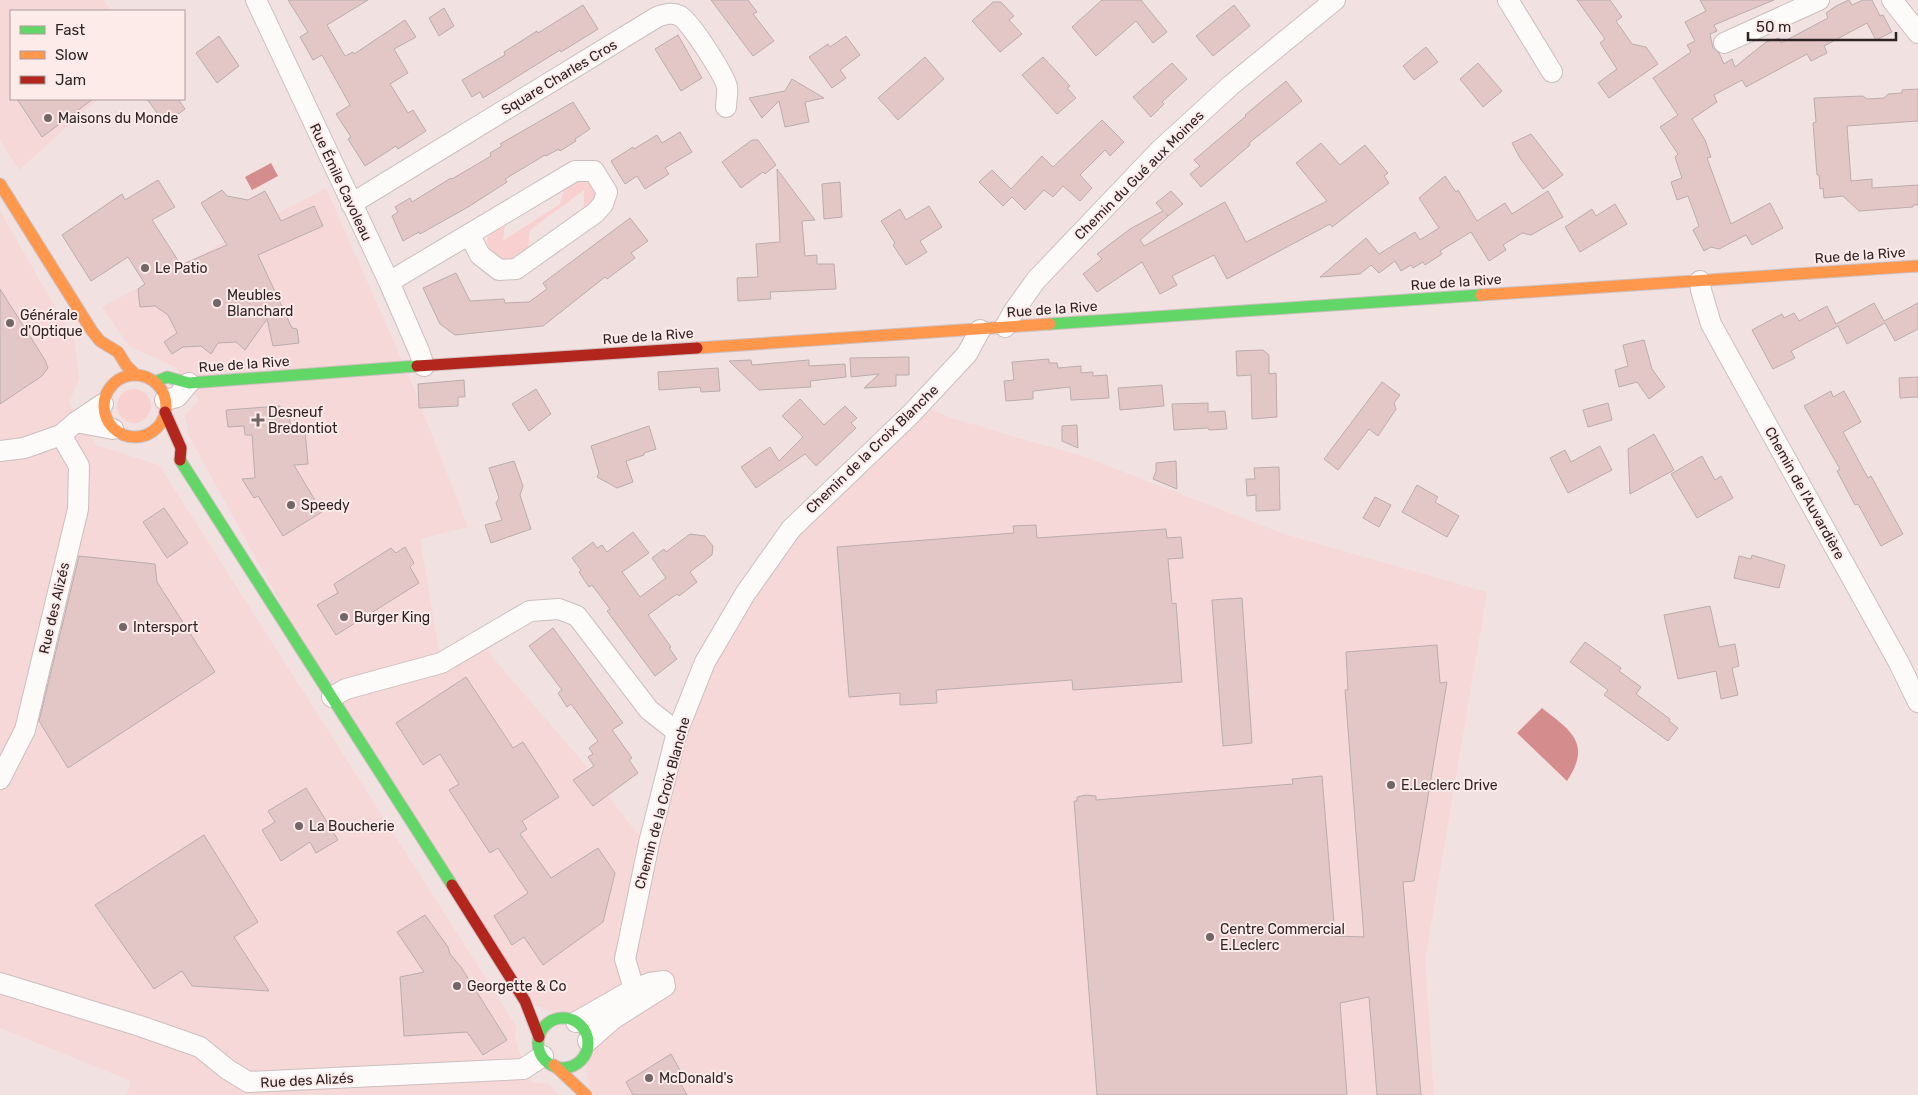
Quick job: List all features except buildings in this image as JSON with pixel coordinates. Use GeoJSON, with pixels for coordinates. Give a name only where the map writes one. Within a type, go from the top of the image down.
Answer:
{"type":"FeatureCollection","features":[{"type":"Feature","properties":{"kind":"street","name":"Rue Émile Cavoleau"},"geometry":{"type":"LineString","coordinates":[[256,0],[389,282],[424,366]]}},
{"type":"Feature","properties":{"kind":"street","name":"Chemin du Gué aux Moines"},"geometry":{"type":"LineString","coordinates":[[1006,327],[1014,311],[1036,280],[1160,150],[1230,86],[1336,0]]}},
{"type":"Feature","properties":{"kind":"street"},"geometry":{"type":"LineString","coordinates":[[1508,0],[1552,72]]}},
{"type":"Feature","properties":{"kind":"street"},"geometry":{"type":"LineString","coordinates":[[1724,43],[1819,0]]}},
{"type":"Feature","properties":{"kind":"street"},"geometry":{"type":"LineString","coordinates":[[1892,0],[1918,33]]}},
{"type":"Feature","properties":{"kind":"street","name":"Square Charles Cros"},"geometry":{"type":"LineString","coordinates":[[351,204],[657,17],[668,13],[678,15],[687,21],[695,31],[727,87],[726,107]]}},
{"type":"Feature","properties":{"kind":"street"},"geometry":{"type":"LineString","coordinates":[[389,282],[469,234],[575,171],[594,172],[608,192],[603,204],[595,213],[516,269],[499,270],[480,255],[469,234]]}},
{"type":"Feature","properties":{"kind":"street"},"geometry":{"type":"LineString","coordinates":[[0,184],[100,341],[118,352],[126,366],[136,375]]}},
{"type":"Feature","properties":{"kind":"street","name":"Rue de la Rive"},"geometry":{"type":"LineString","coordinates":[[155,382],[167,377],[188,383],[1918,266]]}},
{"type":"Feature","properties":{"kind":"street","name":"Chemin de l'Auvardière"},"geometry":{"type":"LineString","coordinates":[[1700,281],[1711,324],[1899,663],[1918,702]]}},
{"type":"Feature","properties":{"kind":"street","name":"Chemin de la Croix Blanche"},"geometry":{"type":"LineString","coordinates":[[634,989],[625,959],[649,843],[677,732],[705,662],[745,594],[791,529],[916,409],[967,354],[980,330]]}},
{"type":"Feature","properties":{"kind":"street"},"geometry":{"type":"LineString","coordinates":[[100,341],[100,356]]}},
{"type":"Feature","properties":{"kind":"street"},"geometry":{"type":"LineString","coordinates":[[0,451],[24,448],[68,429],[105,398],[113,383],[121,377],[136,375],[144,376],[161,388],[165,406],[181,448],[180,460]]}},
{"type":"Feature","properties":{"kind":"street"},"geometry":{"type":"LineString","coordinates":[[104,376],[106,418],[113,429]]}},
{"type":"Feature","properties":{"kind":"street"},"geometry":{"type":"LineString","coordinates":[[68,429],[113,429],[126,436],[141,436],[151,433],[159,426],[165,406],[177,397],[188,383]]}},
{"type":"Feature","properties":{"kind":"street","name":"Rue des Alizés"},"geometry":{"type":"LineString","coordinates":[[0,779],[25,730],[78,509],[79,466],[68,429]]}},
{"type":"Feature","properties":{"kind":"street"},"geometry":{"type":"LineString","coordinates":[[141,436],[156,446]]}},
{"type":"Feature","properties":{"kind":"street"},"geometry":{"type":"LineString","coordinates":[[168,455],[180,460],[386,784],[417,829],[525,1002],[545,1053],[559,1067],[571,1066],[613,1019],[665,984],[650,983],[570,1020],[553,1020],[541,1032],[545,1053],[588,1095]]}},
{"type":"Feature","properties":{"kind":"street"},"geometry":{"type":"LineString","coordinates":[[332,697],[346,689],[441,663],[530,610],[559,609],[577,616],[650,710],[677,732]]}},
{"type":"Feature","properties":{"kind":"street","name":"Rue des Alizés"},"geometry":{"type":"LineString","coordinates":[[0,983],[200,1047],[227,1069],[248,1082],[522,1069],[545,1053]]}},
{"type":"Feature","properties":{"kind":"street"},"geometry":{"type":"LineString","coordinates":[[525,1002],[570,1020],[584,1030],[588,1095]]}},
{"type":"Feature","properties":{"kind":"shaded area"},"geometry":{"type":"Polygon","coordinates":[[[0,0],[104,0],[110,10],[10,10],[10,100],[97,100],[19,170],[0,140],[0,0]]]}},
{"type":"Feature","properties":{"kind":"shaded area"},"geometry":{"type":"Polygon","coordinates":[[[271,163],[278,176],[252,190],[245,177],[271,163]]]}},
{"type":"Feature","properties":{"kind":"shaded area"},"geometry":{"type":"Polygon","coordinates":[[[581,176],[590,177],[599,197],[584,212],[584,190],[530,230],[527,255],[513,263],[497,263],[489,250],[487,239],[492,231],[505,222],[503,241],[560,204],[565,185],[581,176]]]}},
{"type":"Feature","properties":{"kind":"shaded area"},"geometry":{"type":"Polygon","coordinates":[[[326,188],[410,379],[468,527],[420,539],[441,663],[481,639],[493,658],[587,767],[634,830],[649,842],[705,662],[791,529],[920,404],[951,418],[1085,457],[1284,534],[1487,592],[1425,960],[1434,1095],[590,1095],[584,1056],[587,1049],[587,1035],[580,1025],[570,1019],[525,1001],[332,697],[189,436],[185,416],[199,400],[175,367],[129,346],[102,307],[326,188]]]}},
{"type":"Feature","properties":{"kind":"shaded area"},"geometry":{"type":"Polygon","coordinates":[[[0,211],[75,342],[79,379],[69,403],[96,445],[159,465],[516,1026],[515,1041],[533,1083],[549,1084],[558,1095],[127,1095],[131,1081],[0,1028],[0,211]]]}},
{"type":"Feature","properties":{"kind":"shaded area"},"geometry":{"type":"Polygon","coordinates":[[[134,389],[146,394],[151,406],[146,418],[134,423],[122,418],[117,406],[122,394],[134,389]]]}},
{"type":"Feature","properties":{"kind":"shaded area"},"geometry":{"type":"Polygon","coordinates":[[[1542,708],[1569,731],[1578,747],[1578,757],[1567,781],[1517,733],[1542,708]]]}},
{"type":"Feature","properties":{"kind":"traffic: fast"},"geometry":{"type":"LineString","coordinates":[[1050,324],[1481,295]]}},
{"type":"Feature","properties":{"kind":"traffic: fast"},"geometry":{"type":"LineString","coordinates":[[155,382],[167,377],[189,383],[417,366]]}},
{"type":"Feature","properties":{"kind":"traffic: fast"},"geometry":{"type":"LineString","coordinates":[[180,460],[452,885]]}},
{"type":"Feature","properties":{"kind":"traffic: fast"},"geometry":{"type":"LineString","coordinates":[[563,1018],[572,1020],[583,1029],[588,1043],[586,1052],[577,1063],[563,1068],[554,1066],[543,1057],[538,1043],[540,1034],[549,1023],[563,1018]]}},
{"type":"Feature","properties":{"kind":"traffic: slow"},"geometry":{"type":"LineString","coordinates":[[0,184],[92,331],[100,341],[118,352],[126,365],[136,375]]}},
{"type":"Feature","properties":{"kind":"traffic: slow"},"geometry":{"type":"LineString","coordinates":[[1481,295],[1918,266]]}},
{"type":"Feature","properties":{"kind":"traffic: slow"},"geometry":{"type":"LineString","coordinates":[[697,348],[1050,324]]}},
{"type":"Feature","properties":{"kind":"traffic: slow"},"geometry":{"type":"LineString","coordinates":[[129,375],[141,375],[157,384],[164,394],[166,406],[164,418],[157,428],[141,437],[129,437],[118,432],[109,423],[104,412],[104,400],[109,389],[118,380],[129,375]]}},
{"type":"Feature","properties":{"kind":"traffic: slow"},"geometry":{"type":"LineString","coordinates":[[554,1065],[586,1095]]}},
{"type":"Feature","properties":{"kind":"traffic: jam"},"geometry":{"type":"LineString","coordinates":[[417,366],[697,348]]}},
{"type":"Feature","properties":{"kind":"traffic: jam"},"geometry":{"type":"LineString","coordinates":[[165,412],[181,448],[180,460]]}},
{"type":"Feature","properties":{"kind":"traffic: jam"},"geometry":{"type":"LineString","coordinates":[[452,885],[525,1001],[539,1037]]}},
{"type":"Feature","properties":{"kind":"place","name":"Maisons du Monde"},"geometry":{"type":"Point","coordinates":[48,118]}},
{"type":"Feature","properties":{"kind":"place","name":"Le Patio"},"geometry":{"type":"Point","coordinates":[145,268]}},
{"type":"Feature","properties":{"kind":"place","name":"Meubles Blanchard"},"geometry":{"type":"Point","coordinates":[217,303]}},
{"type":"Feature","properties":{"kind":"place","name":"Générale d'Optique"},"geometry":{"type":"Point","coordinates":[10,323]}},
{"type":"Feature","properties":{"kind":"place","name":"Desneuf Bredontiot"},"geometry":{"type":"Point","coordinates":[258,420]}},
{"type":"Feature","properties":{"kind":"place","name":"Speedy"},"geometry":{"type":"Point","coordinates":[291,505]}},
{"type":"Feature","properties":{"kind":"place","name":"Burger King"},"geometry":{"type":"Point","coordinates":[344,617]}},
{"type":"Feature","properties":{"kind":"place","name":"Intersport"},"geometry":{"type":"Point","coordinates":[123,627]}},
{"type":"Feature","properties":{"kind":"place","name":"E.Leclerc Drive"},"geometry":{"type":"Point","coordinates":[1391,785]}},
{"type":"Feature","properties":{"kind":"place","name":"La Boucherie"},"geometry":{"type":"Point","coordinates":[299,826]}},
{"type":"Feature","properties":{"kind":"place","name":"Centre Commercial E.Leclerc"},"geometry":{"type":"Point","coordinates":[1210,937]}},
{"type":"Feature","properties":{"kind":"place","name":"Georgette & Co"},"geometry":{"type":"Point","coordinates":[457,986]}},
{"type":"Feature","properties":{"kind":"place","name":"McDonald's"},"geometry":{"type":"Point","coordinates":[649,1078]}}]}
